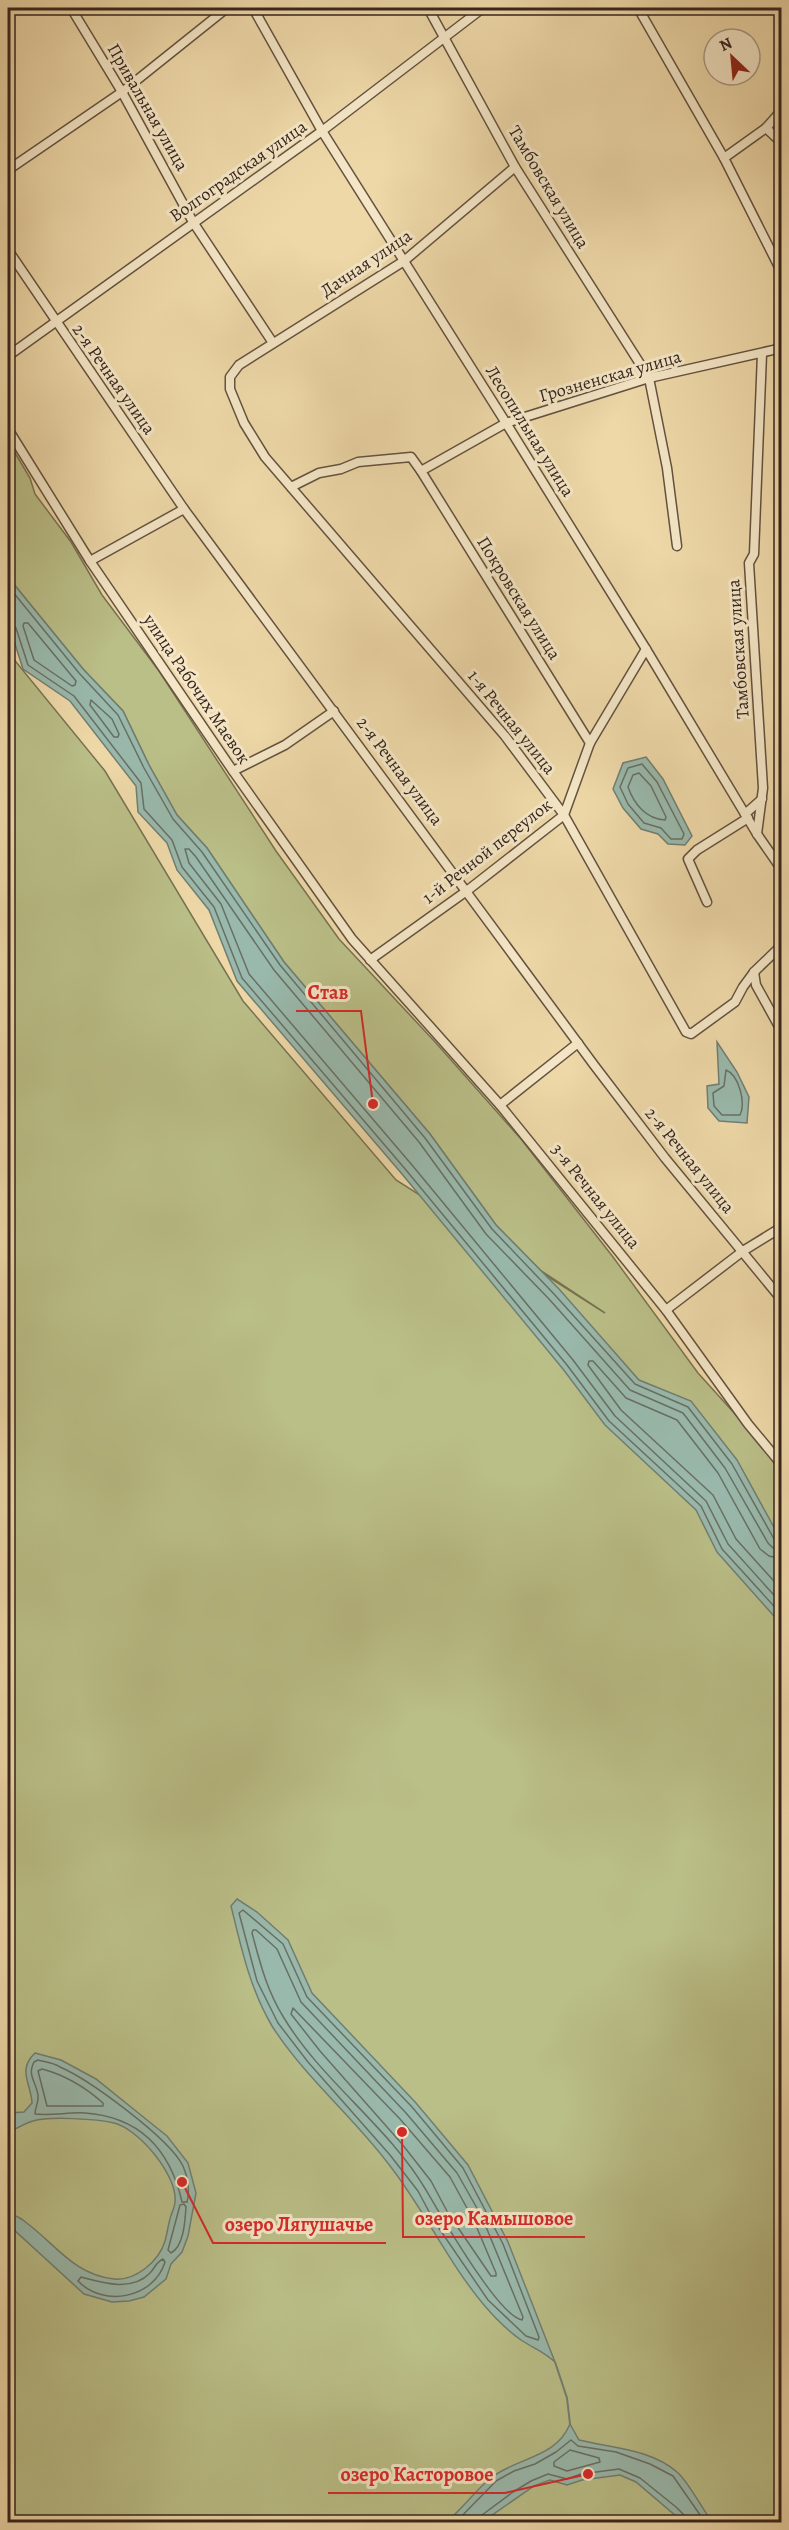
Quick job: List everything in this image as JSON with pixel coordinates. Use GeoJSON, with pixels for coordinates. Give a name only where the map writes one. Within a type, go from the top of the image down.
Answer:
{"type":"FeatureCollection","features":[{"type":"Feature","properties":{"kind":"street","name":"Привальная улица"},"geometry":{"type":"LineString","coordinates":[[71,8],[122,92],[193,222],[273,343]]}},
{"type":"Feature","properties":{"kind":"street"},"geometry":{"type":"LineString","coordinates":[[8,170],[122,92],[227,8]]}},
{"type":"Feature","properties":{"kind":"street","name":"Лесопильная улица"},"geometry":{"type":"LineString","coordinates":[[253,8],[322,131],[646,649],[757,834],[782,870]]}},
{"type":"Feature","properties":{"kind":"street","name":"Тамбовская улица"},"geometry":{"type":"LineString","coordinates":[[428,8],[516,167],[649,378]]}},
{"type":"Feature","properties":{"kind":"street","name":"Волгоградская улица"},"geometry":{"type":"LineString","coordinates":[[8,356],[56,324],[193,222],[322,131],[483,8]]}},
{"type":"Feature","properties":{"kind":"street"},"geometry":{"type":"LineString","coordinates":[[638,8],[724,158],[782,273]]}},
{"type":"Feature","properties":{"kind":"street"},"geometry":{"type":"LineString","coordinates":[[724,158],[766,128],[782,110]]}},
{"type":"Feature","properties":{"kind":"street"},"geometry":{"type":"LineString","coordinates":[[766,128],[782,143]]}},
{"type":"Feature","properties":{"kind":"street","name":"Дачная улица"},"geometry":{"type":"LineString","coordinates":[[230,377],[239,365],[404,261],[516,167]]}},
{"type":"Feature","properties":{"kind":"street","name":"2-я Речная улица"},"geometry":{"type":"LineString","coordinates":[[8,250],[56,324],[184,509],[468,890],[578,1043],[666,1158],[782,1300]]}},
{"type":"Feature","properties":{"kind":"street","name":"Грозненская улица"},"geometry":{"type":"LineString","coordinates":[[421,471],[506,423],[649,378],[782,348]]}},
{"type":"Feature","properties":{"kind":"street","name":"Тамбовская улица"},"geometry":{"type":"LineString","coordinates":[[757,834],[763,788],[749,563],[754,554],[762,354]]}},
{"type":"Feature","properties":{"kind":"street","name":"1-я Речная улица"},"geometry":{"type":"LineString","coordinates":[[230,377],[230,389],[234,402],[244,423],[266,457],[505,736],[564,815],[686,1032],[691,1034],[735,1002],[754,972]]}},
{"type":"Feature","properties":{"kind":"street"},"geometry":{"type":"LineString","coordinates":[[649,378],[667,468],[677,546]]}},
{"type":"Feature","properties":{"kind":"street","name":"улица Рабочих Маевок"},"geometry":{"type":"LineString","coordinates":[[8,429],[90,561],[233,771],[370,960]]}},
{"type":"Feature","properties":{"kind":"street"},"geometry":{"type":"LineString","coordinates":[[291,487],[319,472],[340,469],[358,462],[411,457],[421,471]]}},
{"type":"Feature","properties":{"kind":"street","name":"Покровская улица"},"geometry":{"type":"LineString","coordinates":[[421,471],[590,743]]}},
{"type":"Feature","properties":{"kind":"street"},"geometry":{"type":"LineString","coordinates":[[90,561],[184,509]]}},
{"type":"Feature","properties":{"kind":"street","name":"1-й Речной переулок"},"geometry":{"type":"LineString","coordinates":[[370,960],[468,890],[564,815],[590,743],[646,649]]}},
{"type":"Feature","properties":{"kind":"street"},"geometry":{"type":"LineString","coordinates":[[233,771],[285,745],[334,711]]}},
{"type":"Feature","properties":{"kind":"street"},"geometry":{"type":"LineString","coordinates":[[707,902],[688,859],[697,850],[747,816],[762,799]]}},
{"type":"Feature","properties":{"kind":"street"},"geometry":{"type":"LineString","coordinates":[[782,945],[754,972],[756,985],[782,1032]]}},
{"type":"Feature","properties":{"kind":"street","name":"3-я Речная улица"},"geometry":{"type":"LineString","coordinates":[[370,960],[500,1105],[666,1310],[748,1424],[782,1465]]}},
{"type":"Feature","properties":{"kind":"street"},"geometry":{"type":"LineString","coordinates":[[500,1105],[578,1043]]}},
{"type":"Feature","properties":{"kind":"street"},"geometry":{"type":"LineString","coordinates":[[666,1310],[742,1251],[782,1227]]}},
{"type":"Feature","properties":{"kind":"green space"},"geometry":{"type":"Polygon","coordinates":[[[8,441],[30,478],[35,494],[71,542],[102,595],[159,671],[276,851],[339,939],[521,1139],[613,1257],[698,1373],[763,1445],[781,1474],[781,2522],[8,2522],[8,652],[105,771],[243,1001],[396,1180],[605,1313],[540,1270],[496,1225],[430,1134],[284,962],[207,848],[177,815],[149,765],[123,711],[83,669],[8,577],[8,441]]]}},
{"type":"Feature","properties":{"kind":"water"},"geometry":{"type":"Polygon","coordinates":[[[8,577],[83,669],[123,711],[149,765],[177,815],[207,848],[284,962],[430,1134],[496,1225],[559,1289],[639,1380],[691,1401],[737,1460],[781,1540],[781,1624],[717,1552],[696,1510],[605,1425],[563,1369],[402,1174],[237,981],[209,910],[177,870],[167,843],[138,812],[136,786],[70,701],[23,669],[8,622],[8,577]]]}},
{"type":"Feature","properties":{"kind":"water"},"geometry":{"type":"Polygon","coordinates":[[[646,757],[663,779],[692,836],[685,845],[668,844],[658,834],[641,829],[623,808],[613,789],[623,763],[646,757]]]}},
{"type":"Feature","properties":{"kind":"water"},"geometry":{"type":"Polygon","coordinates":[[[717,1042],[737,1072],[749,1097],[747,1123],[719,1121],[708,1108],[707,1086],[719,1084],[717,1042]]]}},
{"type":"Feature","properties":{"kind":"water"},"geometry":{"type":"Polygon","coordinates":[[[237,1899],[257,1912],[288,1940],[312,1993],[416,2103],[468,2165],[508,2242],[555,2362],[501,2324],[484,2305],[458,2270],[400,2179],[358,2128],[298,2062],[272,2026],[252,1983],[243,1952],[231,1906],[237,1899]]]}},
{"type":"Feature","properties":{"kind":"water"},"geometry":{"type":"Polygon","coordinates":[[[35,2053],[61,2060],[96,2079],[167,2136],[188,2163],[196,2193],[188,2236],[182,2252],[171,2264],[166,2279],[144,2297],[112,2302],[84,2294],[12,2228],[8,2219],[13,2215],[25,2221],[77,2266],[100,2276],[122,2279],[146,2268],[158,2256],[165,2241],[175,2204],[174,2191],[164,2167],[145,2144],[124,2127],[96,2120],[40,2119],[8,2131],[8,2113],[24,2112],[32,2103],[26,2071],[35,2053]]]}},
{"type":"Feature","properties":{"kind":"water"},"geometry":{"type":"Polygon","coordinates":[[[570,2424],[579,2440],[630,2450],[667,2464],[686,2482],[712,2522],[683,2522],[636,2482],[620,2475],[582,2480],[567,2485],[550,2480],[534,2486],[482,2522],[446,2522],[492,2477],[556,2444],[570,2424]]]}},
{"type":"Feature","properties":{"kind":"waterway"},"geometry":{"type":"LineString","coordinates":[[555,2362],[567,2398],[570,2424]]}},
{"type":"Feature","properties":{"kind":"place","name":"Став"},"geometry":{"type":"Point","coordinates":[373,1104]}},
{"type":"Feature","properties":{"kind":"place","name":"озеро Камышовое"},"geometry":{"type":"Point","coordinates":[402,2132]}},
{"type":"Feature","properties":{"kind":"place","name":"озеро Лягушачье"},"geometry":{"type":"Point","coordinates":[182,2182]}},
{"type":"Feature","properties":{"kind":"place","name":"озеро Касторовое"},"geometry":{"type":"Point","coordinates":[588,2474]}}]}
